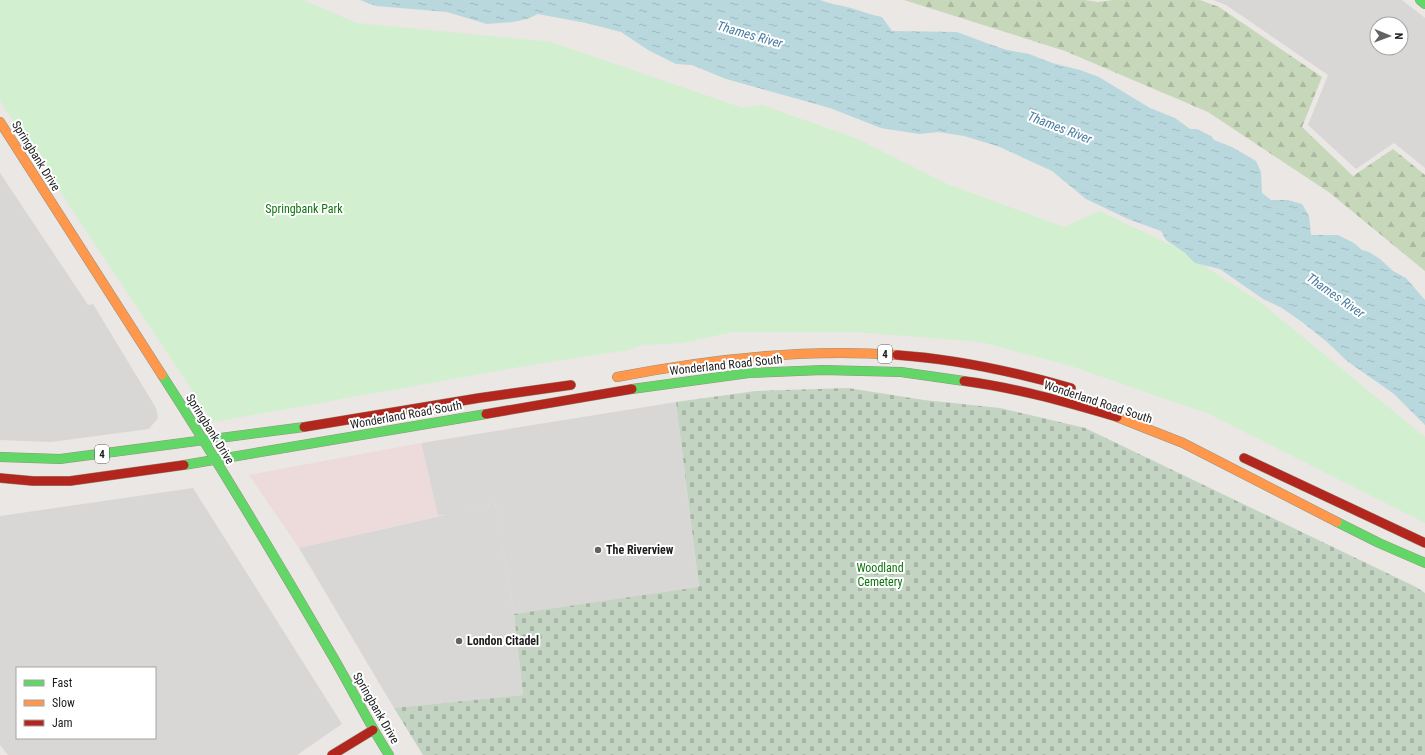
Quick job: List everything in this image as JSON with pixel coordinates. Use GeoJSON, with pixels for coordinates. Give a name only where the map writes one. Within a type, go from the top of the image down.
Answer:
{"type":"FeatureCollection","features":[{"type":"Feature","properties":{"kind":"main road"},"geometry":{"type":"LineString","coordinates":[[1420,0],[1425,4]]}},
{"type":"Feature","properties":{"kind":"main road","name":"Springbank Drive"},"geometry":{"type":"LineString","coordinates":[[0,122],[204,441],[330,651],[373,730],[389,755]]}},
{"type":"Feature","properties":{"kind":"main road","name":"Wonderland Road South"},"geometry":{"type":"LineString","coordinates":[[608,378],[674,366],[787,354],[870,353],[924,357],[1036,378],[1080,391]]}},
{"type":"Feature","properties":{"kind":"main road","name":"Wonderland Road South"},"geometry":{"type":"LineString","coordinates":[[0,478],[33,481],[70,481],[215,460],[707,378],[755,373],[823,370],[901,372],[988,384],[1044,396],[1122,419],[1183,443],[1379,543],[1425,563]]}},
{"type":"Feature","properties":{"kind":"main road","name":"Wonderland Road South"},"geometry":{"type":"LineString","coordinates":[[0,457],[60,459],[204,441],[285,430],[479,398],[577,384]]}},
{"type":"Feature","properties":{"kind":"main road"},"geometry":{"type":"LineString","coordinates":[[1234,453],[1425,543]]}},
{"type":"Feature","properties":{"kind":"main road"},"geometry":{"type":"LineString","coordinates":[[332,755],[373,730]]}},
{"type":"Feature","properties":{"kind":"shaded area"},"geometry":{"type":"Polygon","coordinates":[[[1213,0],[1402,0],[1425,18],[1425,168],[1394,143],[1356,169],[1308,125],[1328,75],[1226,5],[1213,0]]]}},
{"type":"Feature","properties":{"kind":"shaded area"},"geometry":{"type":"Polygon","coordinates":[[[0,173],[88,305],[93,304],[156,408],[158,418],[149,429],[51,442],[0,440],[0,173]]]}},
{"type":"Feature","properties":{"kind":"shaded area"},"geometry":{"type":"Polygon","coordinates":[[[676,402],[699,588],[514,614],[495,503],[438,516],[421,443],[676,402]]]}},
{"type":"Feature","properties":{"kind":"shaded area"},"geometry":{"type":"Polygon","coordinates":[[[677,413],[681,462],[665,465],[657,469],[648,467],[651,455],[649,441],[657,440],[656,420],[661,416],[677,413]]]}},
{"type":"Feature","properties":{"kind":"shaded area"},"geometry":{"type":"Polygon","coordinates":[[[643,417],[646,455],[642,474],[636,483],[626,492],[618,496],[601,499],[601,492],[614,482],[623,470],[626,460],[622,430],[632,429],[630,418],[643,417]]]}},
{"type":"Feature","properties":{"kind":"shaded area"},"geometry":{"type":"Polygon","coordinates":[[[531,433],[534,477],[471,490],[472,500],[465,502],[468,509],[495,503],[514,614],[523,695],[394,708],[299,548],[445,515],[427,448],[531,433]]]}},
{"type":"Feature","properties":{"kind":"shaded area"},"geometry":{"type":"Polygon","coordinates":[[[421,443],[438,516],[299,548],[249,475],[421,443]]]}},
{"type":"Feature","properties":{"kind":"shaded area"},"geometry":{"type":"Polygon","coordinates":[[[193,488],[342,724],[297,755],[8,755],[0,745],[0,516],[193,488]]]}},
{"type":"Feature","properties":{"kind":"shaded area"},"geometry":{"type":"Polygon","coordinates":[[[197,516],[249,593],[231,603],[181,524],[197,516]]]}},
{"type":"Feature","properties":{"kind":"shaded area"},"geometry":{"type":"Polygon","coordinates":[[[29,529],[32,543],[42,536],[99,641],[81,650],[30,555],[23,551],[0,554],[0,533],[29,529]]]}},
{"type":"Feature","properties":{"kind":"shaded area"},"geometry":{"type":"Polygon","coordinates":[[[132,531],[185,627],[158,640],[106,542],[132,531]]]}},
{"type":"Feature","properties":{"kind":"shaded area"},"geometry":{"type":"Polygon","coordinates":[[[518,531],[527,536],[534,594],[515,597],[506,532],[518,531]]]}},
{"type":"Feature","properties":{"kind":"shaded area"},"geometry":{"type":"Polygon","coordinates":[[[289,653],[304,675],[229,722],[224,714],[161,755],[126,755],[151,739],[156,739],[156,736],[289,653]]]}},
{"type":"Feature","properties":{"kind":"shaded area"},"geometry":{"type":"Polygon","coordinates":[[[301,689],[307,698],[315,693],[334,723],[282,755],[276,755],[249,721],[301,689]]]}},
{"type":"Feature","properties":{"kind":"shaded area"},"geometry":{"type":"Polygon","coordinates":[[[0,712],[16,730],[16,739],[25,739],[41,755],[15,755],[1,741],[8,734],[0,726],[0,712]]]}},
{"type":"Feature","properties":{"kind":"green space","name":"Springbank Park"},"geometry":{"type":"Polygon","coordinates":[[[0,0],[303,0],[357,23],[551,42],[743,108],[762,105],[858,139],[947,184],[1064,227],[1099,211],[1175,247],[1260,302],[1425,437],[1425,523],[1209,414],[1071,366],[981,342],[856,332],[733,332],[682,343],[642,345],[629,350],[542,363],[213,422],[0,101],[0,0]]]}},
{"type":"Feature","properties":{"kind":"green space"},"geometry":{"type":"Polygon","coordinates":[[[904,0],[1085,0],[1098,2],[1113,0],[1200,0],[1219,7],[1322,77],[1302,127],[1353,176],[1393,149],[1425,175],[1425,271],[1330,193],[1208,112],[1065,51],[904,0]]]}},
{"type":"Feature","properties":{"kind":"green space","name":"Woodland Cemetery"},"geometry":{"type":"Polygon","coordinates":[[[848,388],[924,400],[1000,408],[1085,428],[1416,587],[1425,593],[1425,755],[423,755],[394,708],[523,695],[514,614],[699,587],[676,402],[756,391],[848,388]]]}},
{"type":"Feature","properties":{"kind":"water","name":"Thames River"},"geometry":{"type":"Polygon","coordinates":[[[360,0],[820,0],[882,17],[892,31],[957,32],[1007,50],[1029,54],[1052,63],[1080,70],[1099,77],[1150,108],[1175,118],[1190,129],[1197,129],[1211,136],[1214,140],[1232,147],[1256,161],[1261,172],[1262,193],[1271,200],[1288,200],[1302,204],[1309,216],[1311,235],[1338,235],[1354,243],[1362,250],[1369,252],[1380,259],[1393,271],[1406,278],[1425,300],[1425,425],[1394,394],[1347,361],[1326,341],[1282,308],[1263,299],[1220,269],[1195,263],[1185,253],[1166,240],[1161,231],[1128,219],[1086,199],[1052,171],[1000,147],[964,136],[938,132],[919,134],[881,128],[830,108],[726,79],[692,65],[676,64],[648,50],[621,32],[586,23],[538,14],[527,19],[513,22],[487,24],[447,12],[376,6],[360,0]]]}},
{"type":"Feature","properties":{"kind":"traffic: fast"},"geometry":{"type":"LineString","coordinates":[[1420,0],[1425,4]]}},
{"type":"Feature","properties":{"kind":"traffic: fast"},"geometry":{"type":"LineString","coordinates":[[632,389],[749,373],[823,370],[901,372],[964,381]]}},
{"type":"Feature","properties":{"kind":"traffic: fast"},"geometry":{"type":"LineString","coordinates":[[162,375],[268,546],[389,755]]}},
{"type":"Feature","properties":{"kind":"traffic: fast"},"geometry":{"type":"LineString","coordinates":[[184,465],[486,414]]}},
{"type":"Feature","properties":{"kind":"traffic: fast"},"geometry":{"type":"LineString","coordinates":[[0,457],[60,459],[304,427]]}},
{"type":"Feature","properties":{"kind":"traffic: fast"},"geometry":{"type":"LineString","coordinates":[[1337,522],[1379,543],[1425,563]]}},
{"type":"Feature","properties":{"kind":"traffic: slow"},"geometry":{"type":"LineString","coordinates":[[0,122],[162,375]]}},
{"type":"Feature","properties":{"kind":"traffic: slow"},"geometry":{"type":"LineString","coordinates":[[617,377],[721,360],[791,354],[862,353],[897,355]]}},
{"type":"Feature","properties":{"kind":"traffic: slow"},"geometry":{"type":"LineString","coordinates":[[1117,417],[1183,443],[1337,522]]}},
{"type":"Feature","properties":{"kind":"traffic: jam"},"geometry":{"type":"LineString","coordinates":[[897,355],[985,367],[1071,388]]}},
{"type":"Feature","properties":{"kind":"traffic: jam"},"geometry":{"type":"LineString","coordinates":[[964,381],[1022,392],[1117,417]]}},
{"type":"Feature","properties":{"kind":"traffic: jam"},"geometry":{"type":"LineString","coordinates":[[304,427],[479,398],[571,385]]}},
{"type":"Feature","properties":{"kind":"traffic: jam"},"geometry":{"type":"LineString","coordinates":[[486,414],[632,389]]}},
{"type":"Feature","properties":{"kind":"traffic: jam"},"geometry":{"type":"LineString","coordinates":[[1244,458],[1425,543]]}},
{"type":"Feature","properties":{"kind":"traffic: jam"},"geometry":{"type":"LineString","coordinates":[[0,478],[33,481],[70,481],[184,465]]}},
{"type":"Feature","properties":{"kind":"traffic: jam"},"geometry":{"type":"LineString","coordinates":[[332,755],[373,730]]}},
{"type":"Feature","properties":{"kind":"place","name":"The Riverview"},"geometry":{"type":"Point","coordinates":[598,550]}},
{"type":"Feature","properties":{"kind":"place","name":"London Citadel"},"geometry":{"type":"Point","coordinates":[459,641]}}]}
